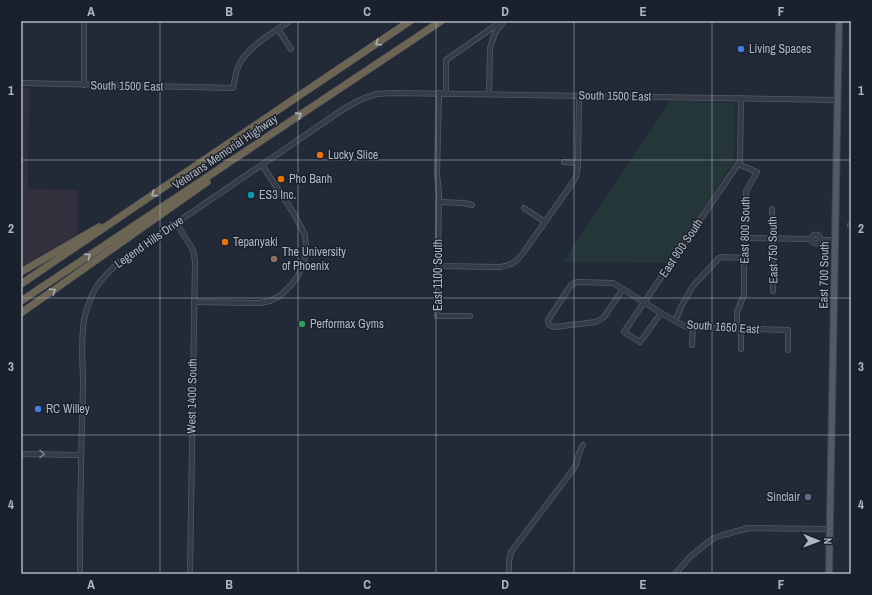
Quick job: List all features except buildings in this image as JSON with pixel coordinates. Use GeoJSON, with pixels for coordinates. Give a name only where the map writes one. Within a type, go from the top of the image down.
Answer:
{"type":"FeatureCollection","features":[{"type":"Feature","properties":{"kind":"highway","name":"Veterans Memorial Highway"},"geometry":{"type":"LineString","coordinates":[[21,284],[410,21]]}},
{"type":"Feature","properties":{"kind":"highway","name":"Veterans Memorial Highway"},"geometry":{"type":"LineString","coordinates":[[21,301],[441,21]]}},
{"type":"Feature","properties":{"kind":"highway"},"geometry":{"type":"LineString","coordinates":[[21,313],[210,180],[220,168]]}},
{"type":"Feature","properties":{"kind":"highway"},"geometry":{"type":"LineString","coordinates":[[21,272],[104,224],[128,212]]}},
{"type":"Feature","properties":{"kind":"main road","name":"East 700 South"},"geometry":{"type":"LineString","coordinates":[[830,574],[839,21]]}},
{"type":"Feature","properties":{"kind":"street"},"geometry":{"type":"LineString","coordinates":[[84,21],[84,85]]}},
{"type":"Feature","properties":{"kind":"street"},"geometry":{"type":"LineString","coordinates":[[290,21],[278,29],[292,49]]}},
{"type":"Feature","properties":{"kind":"street"},"geometry":{"type":"LineString","coordinates":[[446,93],[446,60],[503,21]]}},
{"type":"Feature","properties":{"kind":"street"},"geometry":{"type":"LineString","coordinates":[[488,94],[490,48],[495,33],[503,21]]}},
{"type":"Feature","properties":{"kind":"street","name":"South 1500 East"},"geometry":{"type":"LineString","coordinates":[[21,83],[233,88],[236,71],[242,60],[255,45],[278,29]]}},
{"type":"Feature","properties":{"kind":"street","name":"South 1500 East"},"geometry":{"type":"LineString","coordinates":[[392,92],[837,100]]}},
{"type":"Feature","properties":{"kind":"street","name":"Legend Hills Drive"},"geometry":{"type":"LineString","coordinates":[[80,574],[83,382],[82,329],[90,299],[98,284],[106,274],[122,260],[346,108],[362,99],[376,94],[392,92]]}},
{"type":"Feature","properties":{"kind":"street","name":"East 1100 South"},"geometry":{"type":"LineString","coordinates":[[439,93],[437,175],[439,202],[438,316],[470,316]]}},
{"type":"Feature","properties":{"kind":"street"},"geometry":{"type":"LineString","coordinates":[[438,266],[500,267],[509,266],[517,261],[576,177],[578,163],[579,96]]}},
{"type":"Feature","properties":{"kind":"street"},"geometry":{"type":"LineString","coordinates":[[738,164],[740,161],[741,98]]}},
{"type":"Feature","properties":{"kind":"street"},"geometry":{"type":"LineString","coordinates":[[564,162],[578,163]]}},
{"type":"Feature","properties":{"kind":"street","name":"East 800 South"},"geometry":{"type":"LineString","coordinates":[[738,164],[757,172],[746,191],[744,295],[737,312],[741,349]]}},
{"type":"Feature","properties":{"kind":"street","name":"East 900 South"},"geometry":{"type":"LineString","coordinates":[[661,313],[640,342],[624,332],[738,164]]}},
{"type":"Feature","properties":{"kind":"street"},"geometry":{"type":"LineString","coordinates":[[194,302],[260,303],[281,295],[299,274],[304,262],[306,248],[305,235],[293,212],[262,165]]}},
{"type":"Feature","properties":{"kind":"street"},"geometry":{"type":"LineString","coordinates":[[439,202],[472,205]]}},
{"type":"Feature","properties":{"kind":"street"},"geometry":{"type":"LineString","coordinates":[[524,208],[545,222]]}},
{"type":"Feature","properties":{"kind":"street","name":"East 750 South"},"geometry":{"type":"LineString","coordinates":[[772,209],[773,291]]}},
{"type":"Feature","properties":{"kind":"street","name":"West 1400 South"},"geometry":{"type":"LineString","coordinates":[[176,223],[193,250],[195,261],[190,574]]}},
{"type":"Feature","properties":{"kind":"street"},"geometry":{"type":"LineString","coordinates":[[744,238],[811,239],[812,236],[816,235],[819,236],[820,240],[835,240]]}},
{"type":"Feature","properties":{"kind":"street"},"geometry":{"type":"LineString","coordinates":[[675,321],[693,286],[719,258],[744,258]]}},
{"type":"Feature","properties":{"kind":"street","name":"South 1650 East"},"geometry":{"type":"LineString","coordinates":[[623,289],[604,317],[596,322],[554,327],[549,325],[548,320],[571,286],[577,282],[613,283],[623,289],[644,302],[661,313],[686,327],[788,330],[788,350]]}},
{"type":"Feature","properties":{"kind":"street"},"geometry":{"type":"LineString","coordinates":[[692,345],[693,327]]}},
{"type":"Feature","properties":{"kind":"street"},"geometry":{"type":"LineString","coordinates":[[509,574],[511,552],[574,468],[578,459],[579,451],[583,446]]}},
{"type":"Feature","properties":{"kind":"street"},"geometry":{"type":"LineString","coordinates":[[21,454],[81,455]]}},
{"type":"Feature","properties":{"kind":"street"},"geometry":{"type":"LineString","coordinates":[[675,574],[689,558],[707,543],[723,535],[748,528],[830,529]]}},
{"type":"Feature","properties":{"kind":"shaded area"},"geometry":{"type":"Polygon","coordinates":[[[21,87],[29,88],[28,189],[78,190],[78,234],[21,267],[21,87]]]}},
{"type":"Feature","properties":{"kind":"shaded area"},"geometry":{"type":"Polygon","coordinates":[[[669,101],[735,103],[734,161],[669,263],[563,262],[669,101]]]}},
{"type":"Feature","properties":{"kind":"place","name":"Living Spaces"},"geometry":{"type":"Point","coordinates":[741,49]}},
{"type":"Feature","properties":{"kind":"place","name":"Lucky Slice"},"geometry":{"type":"Point","coordinates":[320,155]}},
{"type":"Feature","properties":{"kind":"place","name":"Pho Banh"},"geometry":{"type":"Point","coordinates":[281,179]}},
{"type":"Feature","properties":{"kind":"place","name":"ES3 Inc."},"geometry":{"type":"Point","coordinates":[251,195]}},
{"type":"Feature","properties":{"kind":"place","name":"Tepanyaki"},"geometry":{"type":"Point","coordinates":[225,242]}},
{"type":"Feature","properties":{"kind":"place","name":"The University of Phoenix"},"geometry":{"type":"Point","coordinates":[274,259]}},
{"type":"Feature","properties":{"kind":"place","name":"Performax Gyms"},"geometry":{"type":"Point","coordinates":[302,324]}},
{"type":"Feature","properties":{"kind":"place","name":"RC Willey"},"geometry":{"type":"Point","coordinates":[38,409]}},
{"type":"Feature","properties":{"kind":"place","name":"Sinclair"},"geometry":{"type":"Point","coordinates":[808,497]}}]}
